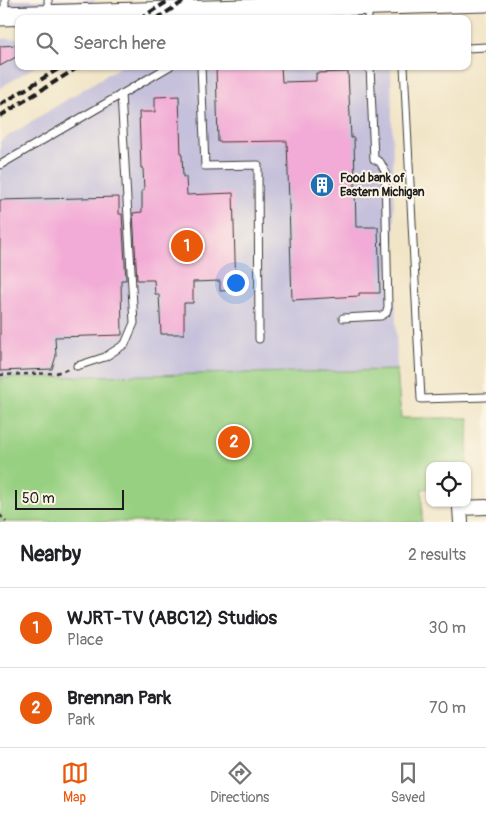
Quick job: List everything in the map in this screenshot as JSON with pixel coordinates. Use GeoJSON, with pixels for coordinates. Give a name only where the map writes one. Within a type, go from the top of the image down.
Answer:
{"type":"FeatureCollection","features":[{"type":"Feature","properties":{"kind":"main road"},"geometry":{"type":"LineString","coordinates":[[3,11],[49,7],[201,15],[368,12],[486,2]]}},
{"type":"Feature","properties":{"kind":"street"},"geometry":{"type":"LineString","coordinates":[[461,515],[486,507]]}},
{"type":"Feature","properties":{"kind":"lane"},"geometry":{"type":"LineString","coordinates":[[471,48],[486,47]]}},
{"type":"Feature","properties":{"kind":"lane"},"geometry":{"type":"LineString","coordinates":[[0,164],[163,70]]}},
{"type":"Feature","properties":{"kind":"lane"},"geometry":{"type":"LineString","coordinates":[[201,70],[205,166],[258,165],[260,339]]}},
{"type":"Feature","properties":{"kind":"lane"},"geometry":{"type":"LineString","coordinates":[[343,318],[380,316],[386,313],[388,307],[385,171],[380,162],[374,159],[370,70]]}},
{"type":"Feature","properties":{"kind":"lane"},"geometry":{"type":"LineString","coordinates":[[404,70],[421,399],[486,397]]}},
{"type":"Feature","properties":{"kind":"lane"},"geometry":{"type":"LineString","coordinates":[[77,366],[106,357],[125,344],[134,323],[121,94]]}},
{"type":"Feature","properties":{"kind":"path"},"geometry":{"type":"LineString","coordinates":[[0,375],[56,372],[77,366]]}},
{"type":"Feature","properties":{"kind":"path"},"geometry":{"type":"LineString","coordinates":[[0,515],[6,522]]}},
{"type":"Feature","properties":{"kind":"shaded area"},"geometry":{"type":"Polygon","coordinates":[[[0,0],[96,0],[88,5],[0,8],[0,0]]]}},
{"type":"Feature","properties":{"kind":"shaded area"},"geometry":{"type":"Polygon","coordinates":[[[15,38],[15,70],[29,70],[0,88],[0,39],[15,38]]]}},
{"type":"Feature","properties":{"kind":"shaded area"},"geometry":{"type":"Polygon","coordinates":[[[115,70],[391,70],[397,370],[0,378],[0,141],[115,70]]]}},
{"type":"Feature","properties":{"kind":"green space"},"geometry":{"type":"Polygon","coordinates":[[[397,370],[401,418],[469,418],[467,462],[426,462],[426,488],[422,489],[422,522],[0,522],[0,378],[397,370]]]}},
{"type":"Feature","properties":{"kind":"building"},"geometry":{"type":"Polygon","coordinates":[[[15,45],[15,58],[0,66],[0,46],[15,45]]]}},
{"type":"Feature","properties":{"kind":"building","name":"Food bank of Eastern Michigan"},"geometry":{"type":"Polygon","coordinates":[[[216,70],[281,70],[282,82],[316,81],[316,73],[348,72],[351,138],[354,138],[356,227],[378,227],[380,293],[359,293],[359,296],[292,300],[287,141],[218,142],[216,70]]]}},
{"type":"Feature","properties":{"kind":"building"},"geometry":{"type":"Polygon","coordinates":[[[179,96],[181,155],[183,177],[186,177],[187,195],[233,193],[236,290],[220,291],[220,281],[193,282],[193,303],[184,303],[184,334],[161,334],[159,294],[155,294],[154,280],[137,280],[133,213],[142,212],[142,190],[144,190],[143,168],[141,168],[139,112],[155,112],[155,97],[179,96]]]}},
{"type":"Feature","properties":{"kind":"building"},"geometry":{"type":"Polygon","coordinates":[[[119,197],[119,214],[122,214],[126,280],[121,280],[122,335],[55,337],[56,356],[52,369],[0,371],[0,200],[119,197]]]}},
{"type":"Feature","properties":{"kind":"railway"},"geometry":{"type":"LineString","coordinates":[[146,15],[170,0]]}},
{"type":"Feature","properties":{"kind":"railway"},"geometry":{"type":"LineString","coordinates":[[162,15],[186,0]]}},
{"type":"Feature","properties":{"kind":"railway"},"geometry":{"type":"LineString","coordinates":[[0,105],[57,70]]}},
{"type":"Feature","properties":{"kind":"railway"},"geometry":{"type":"LineString","coordinates":[[0,116],[74,70]]}},
{"type":"Feature","properties":{"kind":"place","name":"Food bank of Eastern Michigan"},"geometry":{"type":"Point","coordinates":[322,185]}},
{"type":"Feature","properties":{"kind":"place","name":"WJRT-TV (ABC12) Studios"},"geometry":{"type":"Point","coordinates":[187,246]}},
{"type":"Feature","properties":{"kind":"place","name":"Brennan Park"},"geometry":{"type":"Point","coordinates":[234,442]}}]}
